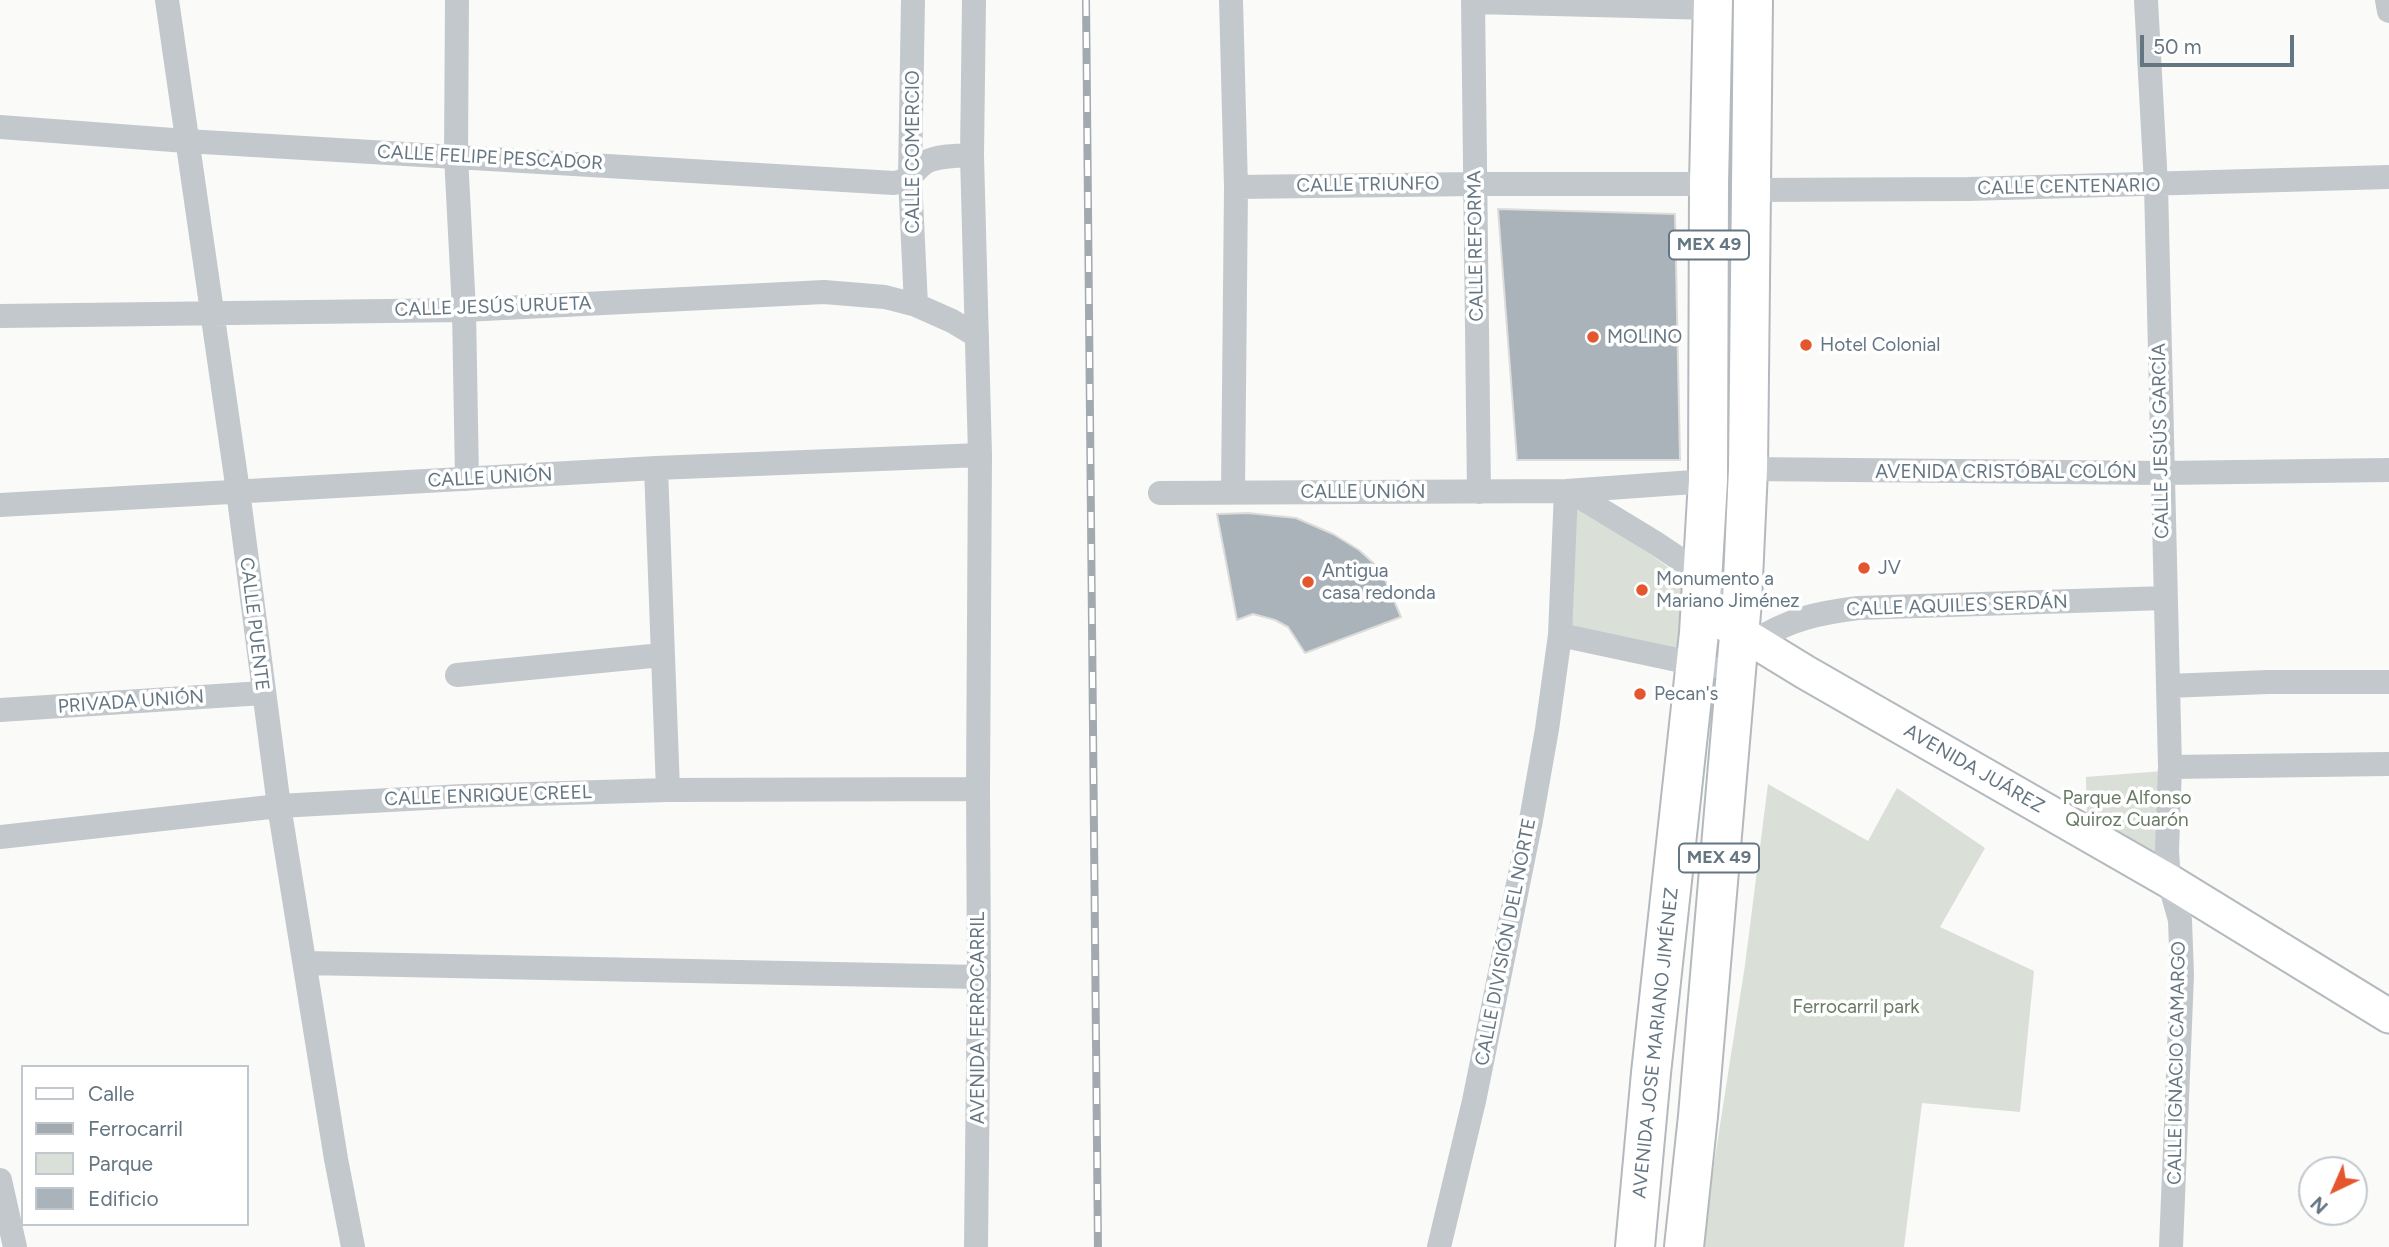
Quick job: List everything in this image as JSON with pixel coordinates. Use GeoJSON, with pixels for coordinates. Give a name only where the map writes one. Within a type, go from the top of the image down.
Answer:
{"type":"FeatureCollection","features":[{"type":"Feature","properties":{"kind":"highway","name":"MEX 49"},"geometry":{"type":"LineString","coordinates":[[1684,1247],[1743,636],[1748,469],[1753,0]]}},
{"type":"Feature","properties":{"kind":"highway","name":"AVENIDA JOSE MARIANO JIMÉNEZ"},"geometry":{"type":"LineString","coordinates":[[1635,1247],[1651,1073],[1696,664],[1701,593],[1708,481],[1709,184],[1713,4]]}},
{"type":"Feature","properties":{"kind":"main road"},"geometry":{"type":"LineString","coordinates":[[1701,593],[1743,636]]}},
{"type":"Feature","properties":{"kind":"main road","name":"AVENIDA JUÁREZ"},"geometry":{"type":"LineString","coordinates":[[1743,636],[2169,881],[2389,1016]]}},
{"type":"Feature","properties":{"kind":"street","name":"CALLE PUENTE"},"geometry":{"type":"LineString","coordinates":[[167,0],[238,491],[279,806],[336,1159],[353,1247]]}},
{"type":"Feature","properties":{"kind":"street"},"geometry":{"type":"LineString","coordinates":[[457,0],[456,156],[464,310],[467,479]]}},
{"type":"Feature","properties":{"kind":"street","name":"CALLE COMERCIO"},"geometry":{"type":"LineString","coordinates":[[914,0],[910,178],[916,305]]}},
{"type":"Feature","properties":{"kind":"street","name":"AVENIDA FERROCARRIL"},"geometry":{"type":"LineString","coordinates":[[974,0],[972,155],[980,455],[976,1247]]}},
{"type":"Feature","properties":{"kind":"street"},"geometry":{"type":"LineString","coordinates":[[1231,0],[1236,187],[1233,492]]}},
{"type":"Feature","properties":{"kind":"street","name":"CALLE JESÚS GARCÍA"},"geometry":{"type":"LineString","coordinates":[[2146,0],[2156,185],[2170,767],[2167,851],[2169,881]]}},
{"type":"Feature","properties":{"kind":"street"},"geometry":{"type":"LineString","coordinates":[[2387,0],[2389,11]]}},
{"type":"Feature","properties":{"kind":"street"},"geometry":{"type":"LineString","coordinates":[[1473,1],[1713,4]]}},
{"type":"Feature","properties":{"kind":"street","name":"CALLE REFORMA"},"geometry":{"type":"LineString","coordinates":[[1473,1],[1479,492]]}},
{"type":"Feature","properties":{"kind":"street","name":"CALLE FELIPE PESCADOR"},"geometry":{"type":"LineString","coordinates":[[0,127],[186,141],[894,183],[910,178],[933,159],[972,155]]}},
{"type":"Feature","properties":{"kind":"street","name":"CALLE CENTENARIO"},"geometry":{"type":"LineString","coordinates":[[1750,190],[2156,185],[2389,177]]}},
{"type":"Feature","properties":{"kind":"street","name":"CALLE TRIUNFO"},"geometry":{"type":"LineString","coordinates":[[1236,187],[1709,184]]}},
{"type":"Feature","properties":{"kind":"street","name":"CALLE JESÚS URUETA"},"geometry":{"type":"LineString","coordinates":[[0,316],[464,310],[824,292],[885,297],[916,305],[977,336]]}},
{"type":"Feature","properties":{"kind":"street","name":"CALLE UNIÓN"},"geometry":{"type":"LineString","coordinates":[[0,505],[656,468],[980,455]]}},
{"type":"Feature","properties":{"kind":"street"},"geometry":{"type":"LineString","coordinates":[[656,468],[668,790]]}},
{"type":"Feature","properties":{"kind":"street","name":"AVENIDA CRISTÓBAL COLÓN"},"geometry":{"type":"LineString","coordinates":[[1748,469],[2163,472],[2389,470]]}},
{"type":"Feature","properties":{"kind":"street","name":"CALLE UNIÓN"},"geometry":{"type":"LineString","coordinates":[[1160,493],[1568,491],[1708,481]]}},
{"type":"Feature","properties":{"kind":"street"},"geometry":{"type":"LineString","coordinates":[[1701,593],[1654,542],[1568,491],[1560,635],[1696,664],[1743,636]]}},
{"type":"Feature","properties":{"kind":"street","name":"CALLE AQUILES SERDÁN"},"geometry":{"type":"LineString","coordinates":[[1743,636],[1776,628],[1796,619],[1846,610],[2165,598]]}},
{"type":"Feature","properties":{"kind":"street","name":"CALLE DIVISIÓN DEL NORTE"},"geometry":{"type":"LineString","coordinates":[[1439,1247],[1474,1101],[1531,820],[1560,635]]}},
{"type":"Feature","properties":{"kind":"street"},"geometry":{"type":"LineString","coordinates":[[457,675],[662,655]]}},
{"type":"Feature","properties":{"kind":"street"},"geometry":{"type":"LineString","coordinates":[[2168,686],[2268,682],[2389,682]]}},
{"type":"Feature","properties":{"kind":"street","name":"PRIVADA UNIÓN"},"geometry":{"type":"LineString","coordinates":[[0,710],[263,693]]}},
{"type":"Feature","properties":{"kind":"street"},"geometry":{"type":"LineString","coordinates":[[2170,767],[2389,764]]}},
{"type":"Feature","properties":{"kind":"street","name":"CALLE ENRIQUE CREEL"},"geometry":{"type":"LineString","coordinates":[[0,837],[279,806],[463,796],[668,790],[978,789]]}},
{"type":"Feature","properties":{"kind":"street","name":"CALLE IGNACIO CAMARGO"},"geometry":{"type":"LineString","coordinates":[[2169,881],[2180,920],[2182,975],[2171,1247]]}},
{"type":"Feature","properties":{"kind":"street"},"geometry":{"type":"LineString","coordinates":[[306,963],[979,977]]}},
{"type":"Feature","properties":{"kind":"street"},"geometry":{"type":"LineString","coordinates":[[0,1180],[15,1247]]}},
{"type":"Feature","properties":{"kind":"green space"},"geometry":{"type":"Polygon","coordinates":[[[1572,497],[1683,578],[1689,657],[1566,631],[1572,497]]]}},
{"type":"Feature","properties":{"kind":"green space","name":"Parque Alfonso Quiroz Cuarón"},"geometry":{"type":"Polygon","coordinates":[[[2163,771],[2162,870],[2087,824],[2086,777],[2163,771]]]}},
{"type":"Feature","properties":{"kind":"green space","name":"Ferrocarril park"},"geometry":{"type":"Polygon","coordinates":[[[1768,784],[1868,841],[1897,788],[1985,848],[1940,927],[2034,971],[2020,1112],[1922,1103],[1904,1247],[1701,1247],[1745,965],[1768,784]]]}},
{"type":"Feature","properties":{"kind":"building","name":"MOLINO"},"geometry":{"type":"Polygon","coordinates":[[[1498,209],[1675,214],[1680,460],[1517,460],[1498,209]]]}},
{"type":"Feature","properties":{"kind":"building","name":"Antigua casa redonda"},"geometry":{"type":"Polygon","coordinates":[[[1248,513],[1296,518],[1333,534],[1359,550],[1381,570],[1401,617],[1305,653],[1288,627],[1275,620],[1253,614],[1237,620],[1217,514],[1248,513]]]}},
{"type":"Feature","properties":{"kind":"railway"},"geometry":{"type":"LineString","coordinates":[[1086,0],[1098,1247]]}},
{"type":"Feature","properties":{"kind":"place","name":"MOLINO"},"geometry":{"type":"Point","coordinates":[1593,337]}},
{"type":"Feature","properties":{"kind":"place","name":"Hotel Colonial"},"geometry":{"type":"Point","coordinates":[1806,345]}},
{"type":"Feature","properties":{"kind":"place","name":"JV"},"geometry":{"type":"Point","coordinates":[1864,568]}},
{"type":"Feature","properties":{"kind":"place","name":"Antigua casa redonda"},"geometry":{"type":"Point","coordinates":[1308,582]}},
{"type":"Feature","properties":{"kind":"place","name":"Monumento a Mariano Jiménez"},"geometry":{"type":"Point","coordinates":[1642,590]}},
{"type":"Feature","properties":{"kind":"place","name":"Pecan's"},"geometry":{"type":"Point","coordinates":[1640,694]}}]}
